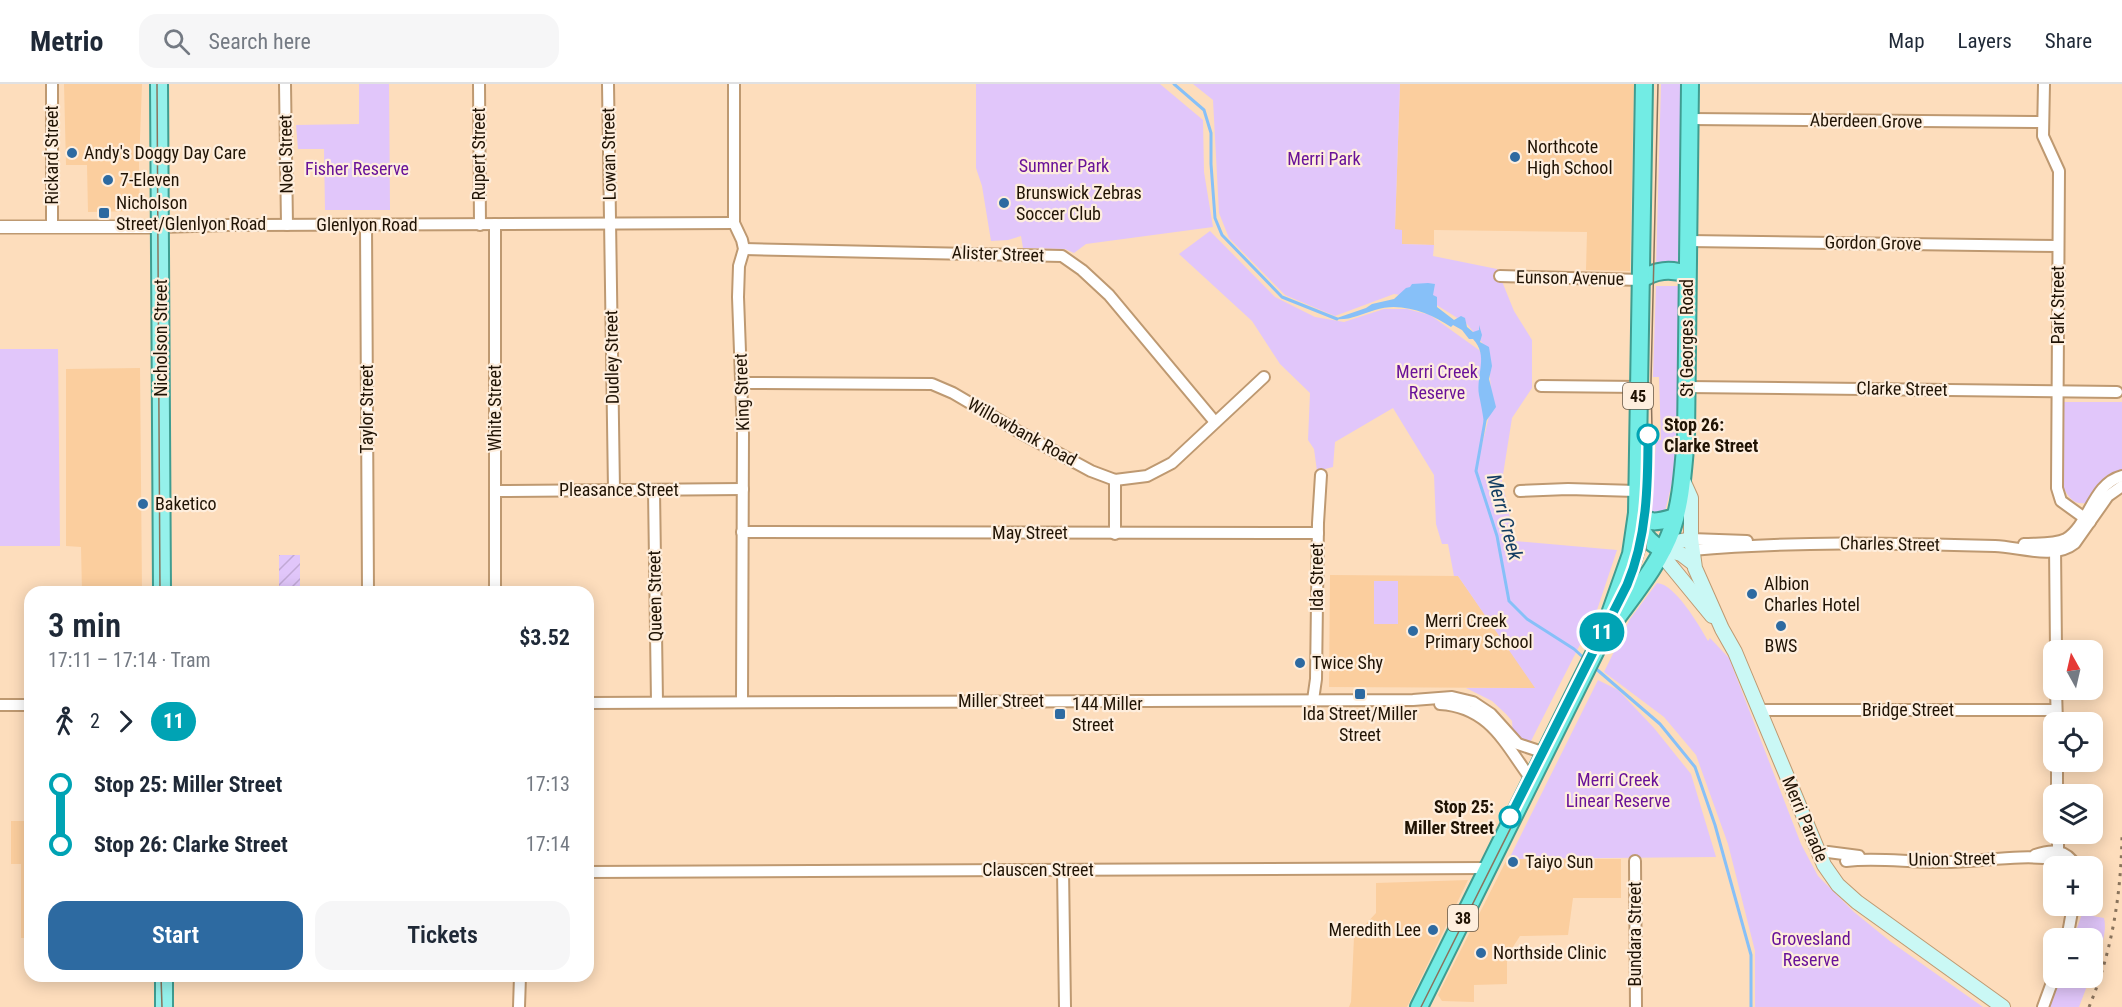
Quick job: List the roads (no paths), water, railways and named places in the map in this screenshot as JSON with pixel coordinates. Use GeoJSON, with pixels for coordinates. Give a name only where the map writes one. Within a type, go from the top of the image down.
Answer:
{"type":"FeatureCollection","features":[{"type":"Feature","properties":{"kind":"highway","name":"St Georges Road"},"geometry":{"type":"LineString","coordinates":[[1419,1007],[1600,642],[1625,571],[1634,537],[1637,513],[1644,84]]}},
{"type":"Feature","properties":{"kind":"highway","name":"St Georges Road"},"geometry":{"type":"LineString","coordinates":[[1600,642],[1651,570],[1663,549],[1675,517],[1682,478],[1686,438],[1690,84]]}},
{"type":"Feature","properties":{"kind":"highway"},"geometry":{"type":"LineString","coordinates":[[1641,280],[1674,283],[1687,277]]}},
{"type":"Feature","properties":{"kind":"highway"},"geometry":{"type":"LineString","coordinates":[[1637,513],[1649,522],[1675,517]]}},
{"type":"Feature","properties":{"kind":"highway"},"geometry":{"type":"LineString","coordinates":[[1637,513],[1641,528],[1647,538],[1663,549]]}},
{"type":"Feature","properties":{"kind":"highway"},"geometry":{"type":"LineString","coordinates":[[1625,571],[1650,550],[1663,549]]}},
{"type":"Feature","properties":{"kind":"main road","name":"Nicholson Street"},"geometry":{"type":"LineString","coordinates":[[159,84],[162,586]]}},
{"type":"Feature","properties":{"kind":"main road"},"geometry":{"type":"LineString","coordinates":[[1682,478],[1691,498],[1693,551]]}},
{"type":"Feature","properties":{"kind":"main road","name":"Charles Street"},"geometry":{"type":"LineString","coordinates":[[1663,549],[1693,551]]}},
{"type":"Feature","properties":{"kind":"main road","name":"Merri Parade"},"geometry":{"type":"LineString","coordinates":[[1663,549],[1666,560],[1722,629]]}},
{"type":"Feature","properties":{"kind":"main road","name":"Merri Parade"},"geometry":{"type":"LineString","coordinates":[[1693,551],[1722,629],[1735,652],[1760,710],[1818,854],[1831,875],[1849,895],[2003,1007]]}},
{"type":"Feature","properties":{"kind":"main road"},"geometry":{"type":"LineString","coordinates":[[164,982],[164,1007]]}},
{"type":"Feature","properties":{"kind":"street","name":"Rickard Street"},"geometry":{"type":"LineString","coordinates":[[52,84],[52,227]]}},
{"type":"Feature","properties":{"kind":"street","name":"Noel Street"},"geometry":{"type":"LineString","coordinates":[[285,84],[287,225]]}},
{"type":"Feature","properties":{"kind":"street","name":"Rupert Street"},"geometry":{"type":"LineString","coordinates":[[479,84],[480,225]]}},
{"type":"Feature","properties":{"kind":"street","name":"Lowan Street"},"geometry":{"type":"LineString","coordinates":[[608,84],[610,224]]}},
{"type":"Feature","properties":{"kind":"street"},"geometry":{"type":"LineString","coordinates":[[734,84],[735,224],[744,249]]}},
{"type":"Feature","properties":{"kind":"street","name":"Park Street"},"geometry":{"type":"LineString","coordinates":[[2044,84],[2043,136],[2058,171],[2058,492],[2061,501],[2087,519]]}},
{"type":"Feature","properties":{"kind":"street","name":"Aberdeen Grove"},"geometry":{"type":"LineString","coordinates":[[1690,118],[2043,122]]}},
{"type":"Feature","properties":{"kind":"street","name":"White Street"},"geometry":{"type":"LineString","coordinates":[[495,224],[495,586]]}},
{"type":"Feature","properties":{"kind":"street","name":"Dudley Street"},"geometry":{"type":"LineString","coordinates":[[610,224],[614,490]]}},
{"type":"Feature","properties":{"kind":"street","name":"Glenlyon Road"},"geometry":{"type":"LineString","coordinates":[[0,227],[735,224]]}},
{"type":"Feature","properties":{"kind":"street","name":"Taylor Street"},"geometry":{"type":"LineString","coordinates":[[366,225],[368,586]]}},
{"type":"Feature","properties":{"kind":"street","name":"Gordon Grove"},"geometry":{"type":"LineString","coordinates":[[1688,241],[2058,246]]}},
{"type":"Feature","properties":{"kind":"street","name":"King Street"},"geometry":{"type":"LineString","coordinates":[[742,702],[742,383],[738,297],[739,266],[744,249]]}},
{"type":"Feature","properties":{"kind":"street","name":"Alister Street"},"geometry":{"type":"LineString","coordinates":[[744,249],[1062,256],[1082,270],[1109,296],[1215,423]]}},
{"type":"Feature","properties":{"kind":"street","name":"Eunson Avenue"},"geometry":{"type":"LineString","coordinates":[[1500,276],[1641,280]]}},
{"type":"Feature","properties":{"kind":"street","name":"Willowbank Road"},"geometry":{"type":"LineString","coordinates":[[742,383],[932,384],[953,393],[1091,471],[1115,480],[1147,476],[1172,464],[1264,377]]}},
{"type":"Feature","properties":{"kind":"street"},"geometry":{"type":"LineString","coordinates":[[1541,386],[1639,387]]}},
{"type":"Feature","properties":{"kind":"street","name":"Clarke Street"},"geometry":{"type":"LineString","coordinates":[[1687,387],[2117,392]]}},
{"type":"Feature","properties":{"kind":"street","name":"Ida Street"},"geometry":{"type":"LineString","coordinates":[[1317,700],[1318,533],[1321,476]]}},
{"type":"Feature","properties":{"kind":"street"},"geometry":{"type":"LineString","coordinates":[[2056,640],[2056,547],[2073,545],[2105,485],[2122,476]]}},
{"type":"Feature","properties":{"kind":"street"},"geometry":{"type":"LineString","coordinates":[[1115,480],[1115,534]]}},
{"type":"Feature","properties":{"kind":"street"},"geometry":{"type":"LineString","coordinates":[[2087,519],[2108,496],[2122,486]]}},
{"type":"Feature","properties":{"kind":"street","name":"Pleasance Street"},"geometry":{"type":"LineString","coordinates":[[495,491],[743,489]]}},
{"type":"Feature","properties":{"kind":"street","name":"Queen Street"},"geometry":{"type":"LineString","coordinates":[[654,490],[657,702]]}},
{"type":"Feature","properties":{"kind":"street"},"geometry":{"type":"LineString","coordinates":[[1520,491],[1636,490]]}},
{"type":"Feature","properties":{"kind":"street","name":"May Street"},"geometry":{"type":"LineString","coordinates":[[742,532],[1318,533]]}},
{"type":"Feature","properties":{"kind":"street","name":"Charles Street"},"geometry":{"type":"LineString","coordinates":[[1693,551],[1784,543],[2056,547]]}},
{"type":"Feature","properties":{"kind":"street","name":"Miller Street"},"geometry":{"type":"LineString","coordinates":[[594,703],[1452,698],[1473,702],[1491,714],[1518,744],[1545,753]]}},
{"type":"Feature","properties":{"kind":"street","name":"Miller Street"},"geometry":{"type":"LineString","coordinates":[[1413,700],[1455,705],[1484,719],[1500,734],[1532,779]]}},
{"type":"Feature","properties":{"kind":"street"},"geometry":{"type":"LineString","coordinates":[[2056,700],[2056,710]]}},
{"type":"Feature","properties":{"kind":"street"},"geometry":{"type":"LineString","coordinates":[[0,705],[24,705]]}},
{"type":"Feature","properties":{"kind":"street","name":"Bridge Street"},"geometry":{"type":"LineString","coordinates":[[1760,710],[2056,710]]}},
{"type":"Feature","properties":{"kind":"street"},"geometry":{"type":"LineString","coordinates":[[2058,844],[2058,855],[2068,856]]}},
{"type":"Feature","properties":{"kind":"street","name":"Union Street"},"geometry":{"type":"LineString","coordinates":[[1818,854],[1828,852],[1875,859],[1941,862],[2029,856],[2048,851],[2058,855]]}},
{"type":"Feature","properties":{"kind":"street","name":"Union Street"},"geometry":{"type":"LineString","coordinates":[[1846,861],[1875,859]]}},
{"type":"Feature","properties":{"kind":"street","name":"Bundara Street"},"geometry":{"type":"LineString","coordinates":[[1635,861],[1636,1007]]}},
{"type":"Feature","properties":{"kind":"street","name":"Clauscen Street"},"geometry":{"type":"LineString","coordinates":[[594,872],[1488,868]]}},
{"type":"Feature","properties":{"kind":"street"},"geometry":{"type":"LineString","coordinates":[[1063,870],[1065,1007]]}},
{"type":"Feature","properties":{"kind":"street"},"geometry":{"type":"LineString","coordinates":[[519,1007],[520,982]]}},
{"type":"Feature","properties":{"kind":"street"},"geometry":{"type":"LineString","coordinates":[[2043,1007],[2050,988]]}},
{"type":"Feature","properties":{"kind":"water"},"geometry":{"type":"Polygon","coordinates":[[[1412,284],[1435,284],[1433,295],[1437,297],[1437,307],[1454,320],[1461,316],[1465,318],[1467,327],[1473,332],[1479,330],[1479,325],[1482,335],[1480,342],[1489,347],[1492,366],[1489,379],[1496,407],[1484,424],[1479,395],[1480,352],[1478,345],[1462,330],[1453,325],[1451,327],[1425,313],[1395,307],[1375,310],[1350,318],[1334,319],[1372,304],[1394,299],[1412,284]]]}},
{"type":"Feature","properties":{"kind":"waterway","name":"Merri Creek"},"geometry":{"type":"LineString","coordinates":[[1174,84],[1204,110],[1211,133],[1215,218],[1222,235],[1282,297],[1337,319]]}},
{"type":"Feature","properties":{"kind":"waterway","name":"Merri Creek"},"geometry":{"type":"LineString","coordinates":[[1485,421],[1476,471],[1497,536],[1509,601],[1527,619],[1574,649],[1585,659]]}},
{"type":"Feature","properties":{"kind":"waterway","name":"Merri Creek"},"geometry":{"type":"LineString","coordinates":[[1594,667],[1660,724],[1695,767],[1715,825],[1751,955],[1751,1007]]}},
{"type":"Feature","properties":{"kind":"tram line"},"geometry":{"type":"LineString","coordinates":[[157,84],[160,586]]}},
{"type":"Feature","properties":{"kind":"tram line"},"geometry":{"type":"LineString","coordinates":[[1421,1007],[1632,586],[1646,547],[1653,476],[1651,381],[1658,84]]}},
{"type":"Feature","properties":{"kind":"tram line","name":"11"},"geometry":{"type":"LineString","coordinates":[[1510,817],[1637,561],[1643,532],[1648,435]]}},
{"type":"Feature","properties":{"kind":"tram line"},"geometry":{"type":"LineString","coordinates":[[161,982],[162,1007]]}},
{"type":"Feature","properties":{"kind":"railway"},"geometry":{"type":"LineString","coordinates":[[2089,1007],[2104,965],[2114,923],[2120,880],[2122,836]]}},
{"type":"Feature","properties":{"kind":"place","name":"Andy's Doggy Day Care"},"geometry":{"type":"Point","coordinates":[72,153]}},
{"type":"Feature","properties":{"kind":"place","name":"Northcote High School"},"geometry":{"type":"Point","coordinates":[1515,157]}},
{"type":"Feature","properties":{"kind":"place","name":"7-Eleven"},"geometry":{"type":"Point","coordinates":[108,180]}},
{"type":"Feature","properties":{"kind":"place","name":"Brunswick Zebras Soccer Club"},"geometry":{"type":"Point","coordinates":[1004,203]}},
{"type":"Feature","properties":{"kind":"place","name":"Nicholson Street/Glenlyon Road"},"geometry":{"type":"Point","coordinates":[104,213]}},
{"type":"Feature","properties":{"kind":"place","name":"Stop 26: Clarke Street"},"geometry":{"type":"Point","coordinates":[1648,435]}},
{"type":"Feature","properties":{"kind":"place","name":"Baketico"},"geometry":{"type":"Point","coordinates":[143,504]}},
{"type":"Feature","properties":{"kind":"place","name":"Albion Charles Hotel"},"geometry":{"type":"Point","coordinates":[1752,594]}},
{"type":"Feature","properties":{"kind":"place","name":"BWS"},"geometry":{"type":"Point","coordinates":[1781,626]}},
{"type":"Feature","properties":{"kind":"place","name":"Merri Creek Primary School"},"geometry":{"type":"Point","coordinates":[1413,631]}},
{"type":"Feature","properties":{"kind":"place","name":"Twice Shy"},"geometry":{"type":"Point","coordinates":[1300,663]}},
{"type":"Feature","properties":{"kind":"place","name":"Ida Street/Miller Street"},"geometry":{"type":"Point","coordinates":[1360,694]}},
{"type":"Feature","properties":{"kind":"place","name":"144 Miller Street"},"geometry":{"type":"Point","coordinates":[1060,714]}},
{"type":"Feature","properties":{"kind":"place","name":"Stop 25: Miller Street"},"geometry":{"type":"Point","coordinates":[1510,817]}},
{"type":"Feature","properties":{"kind":"place","name":"Taiyo Sun"},"geometry":{"type":"Point","coordinates":[1513,862]}},
{"type":"Feature","properties":{"kind":"place","name":"Meredith Lee"},"geometry":{"type":"Point","coordinates":[1433,930]}},
{"type":"Feature","properties":{"kind":"place","name":"Northside Clinic"},"geometry":{"type":"Point","coordinates":[1481,953]}},
{"type":"Feature","properties":{"kind":"park label","name":"Merri Park"},"geometry":{"type":"Point","coordinates":[1324,159]}},
{"type":"Feature","properties":{"kind":"park label","name":"Sumner Park"},"geometry":{"type":"Point","coordinates":[1064,166]}},
{"type":"Feature","properties":{"kind":"park label","name":"Fisher Reserve"},"geometry":{"type":"Point","coordinates":[357,169]}},
{"type":"Feature","properties":{"kind":"park label","name":"Merri Creek Reserve"},"geometry":{"type":"Point","coordinates":[1437,382]}},
{"type":"Feature","properties":{"kind":"park label","name":"Merri Creek Linear Reserve"},"geometry":{"type":"Point","coordinates":[1618,790]}},
{"type":"Feature","properties":{"kind":"park label","name":"Grovesland Reserve"},"geometry":{"type":"Point","coordinates":[1811,949]}}]}
